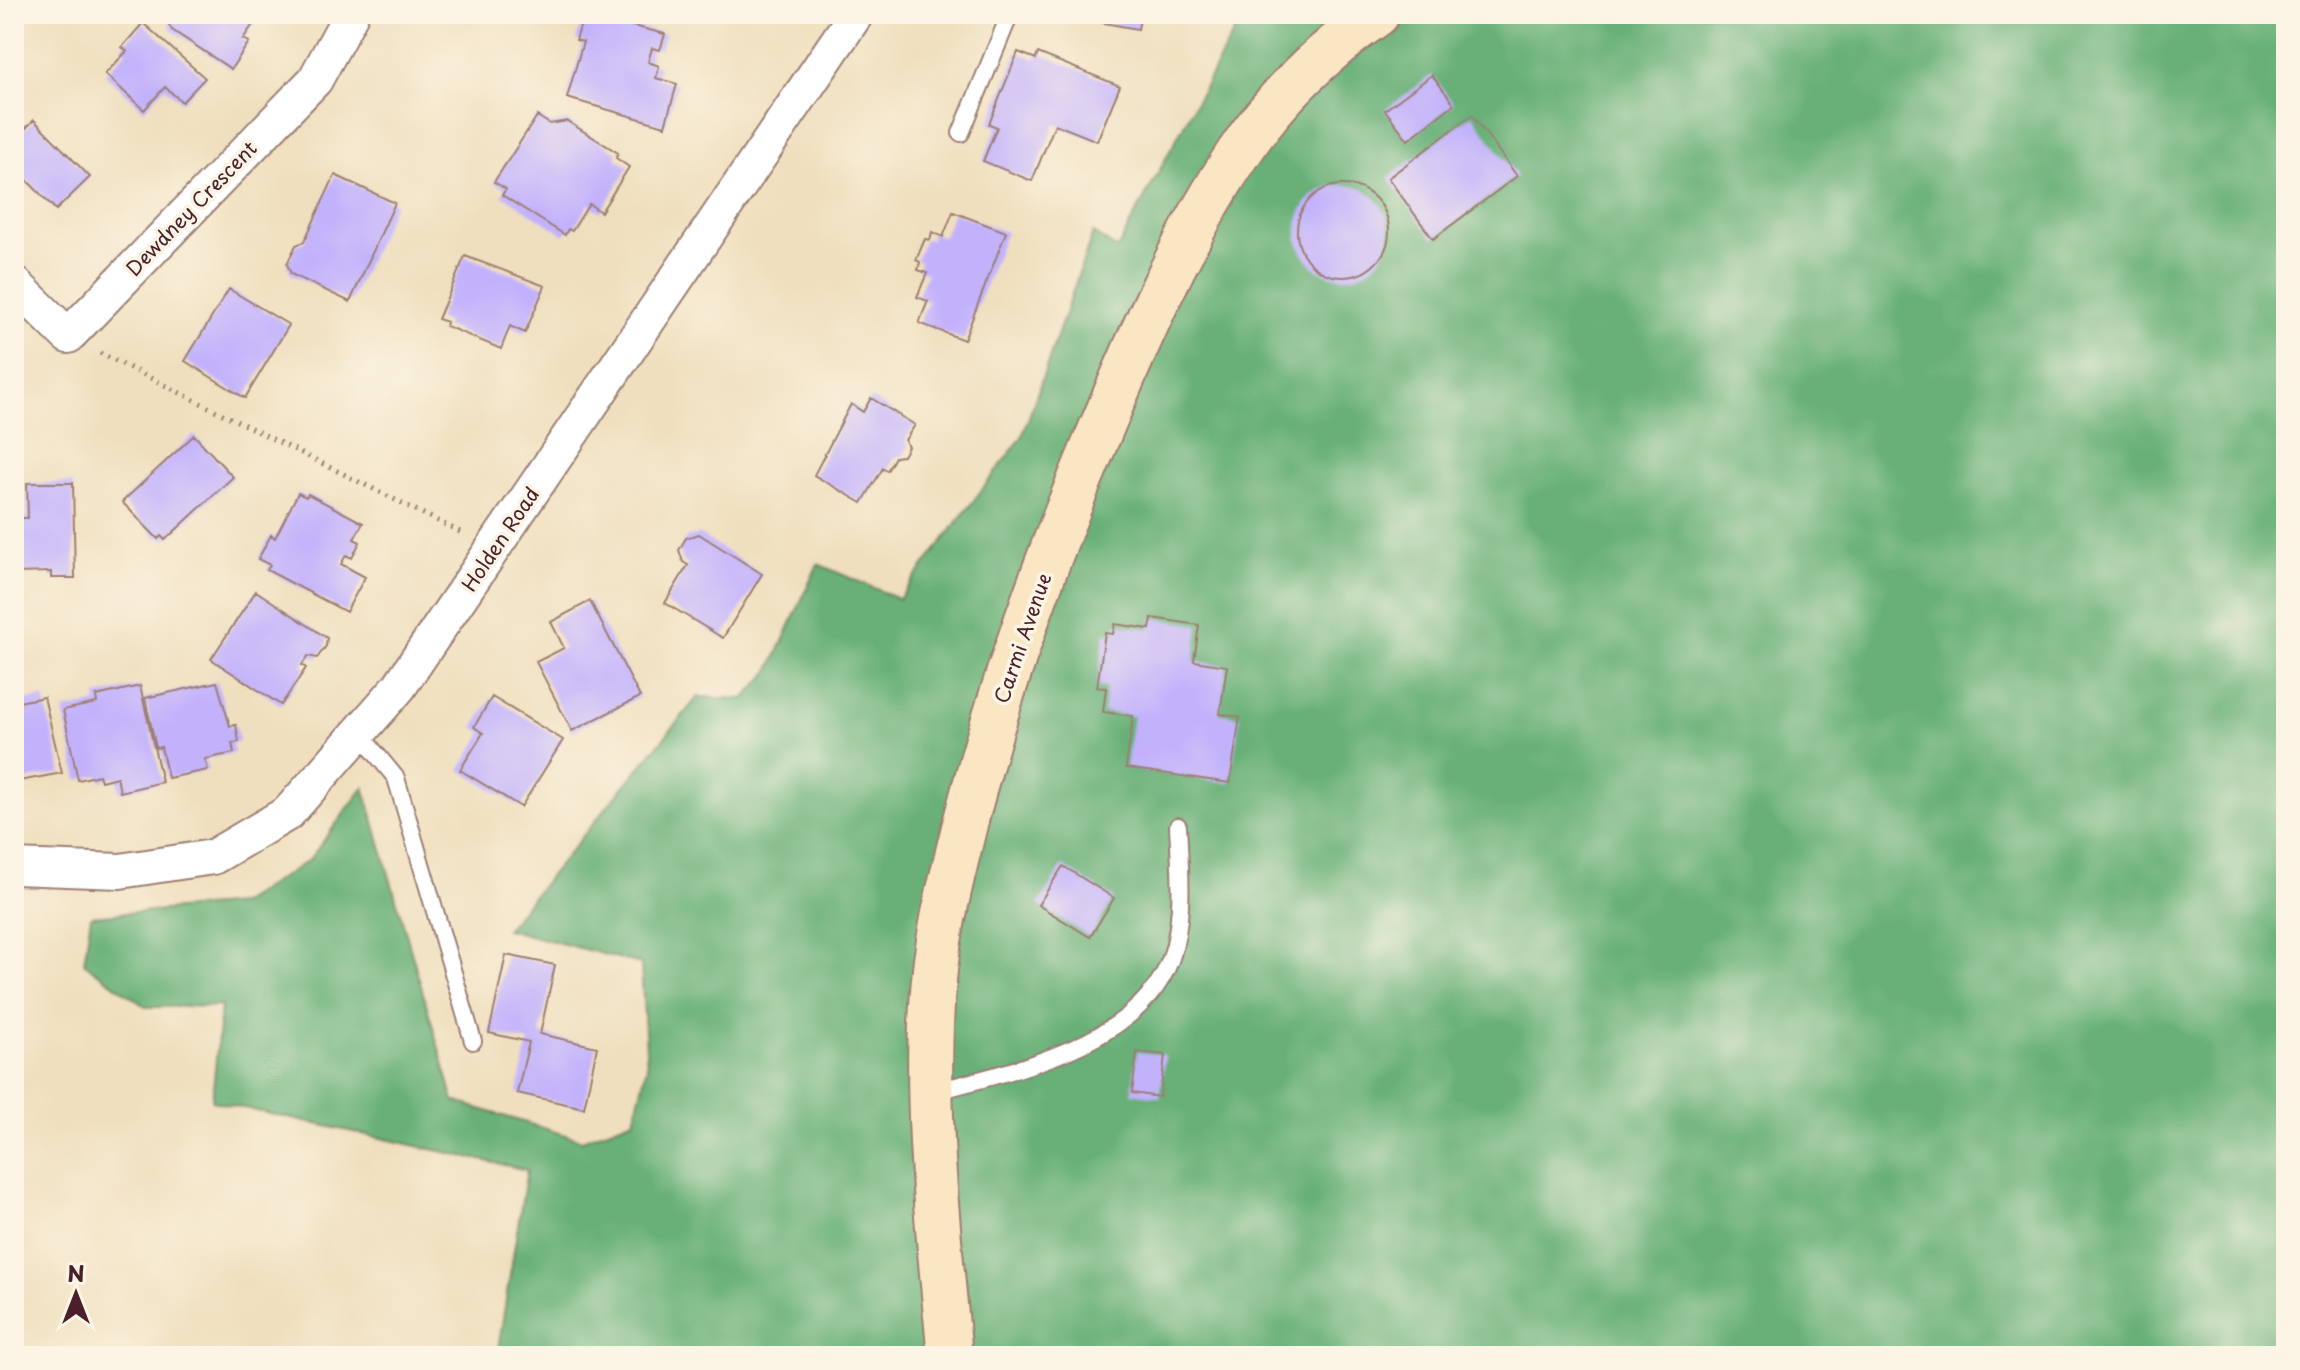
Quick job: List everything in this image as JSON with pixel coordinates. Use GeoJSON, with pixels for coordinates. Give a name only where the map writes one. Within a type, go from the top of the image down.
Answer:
{"type":"FeatureCollection","features":[{"type":"Feature","properties":{"kind":"street","name":"Dewdney Crescent"},"geometry":{"type":"LineString","coordinates":[[68,336],[315,80],[351,14]]}},
{"type":"Feature","properties":{"kind":"street","name":"Holden Road"},"geometry":{"type":"LineString","coordinates":[[14,867],[120,871],[213,857],[288,813],[399,687],[856,14]]}},
{"type":"Feature","properties":{"kind":"street","name":"Carmi Avenue"},"geometry":{"type":"LineString","coordinates":[[950,1356],[930,1055],[936,958],[979,771],[1014,653],[1069,505],[1126,369],[1203,212],[1239,152],[1290,89],[1322,58],[1377,14]]}},
{"type":"Feature","properties":{"kind":"street"},"geometry":{"type":"LineString","coordinates":[[14,283],[68,336]]}},
{"type":"Feature","properties":{"kind":"lane"},"geometry":{"type":"LineString","coordinates":[[961,133],[1010,14]]}},
{"type":"Feature","properties":{"kind":"lane"},"geometry":{"type":"LineString","coordinates":[[359,733],[396,778],[473,1041]]}},
{"type":"Feature","properties":{"kind":"lane"},"geometry":{"type":"LineString","coordinates":[[932,1093],[1030,1066],[1097,1035],[1144,1005],[1161,980],[1173,950],[1181,903],[1178,826]]}},
{"type":"Feature","properties":{"kind":"path"},"geometry":{"type":"LineString","coordinates":[[68,336],[493,549]]}},
{"type":"Feature","properties":{"kind":"green space"},"geometry":{"type":"Polygon","coordinates":[[[1244,14],[2286,14],[2286,1356],[497,1356],[527,1170],[212,1101],[221,1006],[146,1007],[84,963],[91,916],[240,904],[309,860],[364,787],[454,1101],[582,1140],[634,1120],[647,1067],[641,964],[506,929],[698,697],[744,699],[769,672],[818,564],[899,599],[1022,437],[1093,233],[1117,249],[1244,14]]]}},
{"type":"Feature","properties":{"kind":"building"},"geometry":{"type":"Polygon","coordinates":[[[176,14],[260,14],[243,39],[249,42],[231,69],[172,30],[169,25],[176,14]]]}},
{"type":"Feature","properties":{"kind":"building"},"geometry":{"type":"Polygon","coordinates":[[[584,14],[665,34],[660,50],[652,48],[648,62],[659,66],[656,78],[677,84],[665,126],[567,98],[583,42],[576,40],[584,14]]]}},
{"type":"Feature","properties":{"kind":"building"},"geometry":{"type":"Polygon","coordinates":[[[1088,14],[1141,14],[1138,29],[1087,20],[1088,14]]]}},
{"type":"Feature","properties":{"kind":"building"},"geometry":{"type":"Polygon","coordinates":[[[143,23],[205,78],[182,102],[165,87],[144,110],[105,74],[127,51],[122,47],[143,23]]]}},
{"type":"Feature","properties":{"kind":"building"},"geometry":{"type":"Polygon","coordinates":[[[1018,52],[1036,59],[1038,53],[1120,86],[1097,141],[1055,124],[1032,181],[983,161],[997,127],[989,124],[1018,52]]]}},
{"type":"Feature","properties":{"kind":"building"},"geometry":{"type":"Polygon","coordinates":[[[1432,75],[1454,104],[1408,140],[1385,110],[1432,75]]]}},
{"type":"Feature","properties":{"kind":"building"},"geometry":{"type":"Polygon","coordinates":[[[1472,115],[1517,176],[1433,239],[1388,178],[1472,115]]]}},
{"type":"Feature","properties":{"kind":"building"},"geometry":{"type":"Polygon","coordinates":[[[537,116],[550,124],[567,121],[618,153],[616,158],[629,167],[601,212],[589,204],[572,231],[568,229],[565,235],[502,195],[506,189],[494,182],[537,116]]]}},
{"type":"Feature","properties":{"kind":"building"},"geometry":{"type":"Polygon","coordinates":[[[34,120],[90,177],[56,210],[14,167],[14,140],[34,120]]]}},
{"type":"Feature","properties":{"kind":"building"},"geometry":{"type":"Polygon","coordinates":[[[335,175],[395,203],[350,302],[291,274],[287,264],[296,245],[304,242],[335,175]]]}},
{"type":"Feature","properties":{"kind":"building"},"geometry":{"type":"Polygon","coordinates":[[[1334,185],[1352,185],[1369,192],[1382,205],[1389,231],[1382,257],[1369,270],[1352,277],[1334,277],[1317,270],[1304,257],[1297,240],[1297,222],[1304,205],[1317,192],[1334,185]]]}},
{"type":"Feature","properties":{"kind":"building"},"geometry":{"type":"Polygon","coordinates":[[[953,212],[1006,232],[964,340],[919,323],[928,301],[917,297],[927,273],[918,270],[920,262],[916,260],[925,239],[930,240],[932,232],[943,237],[953,212]]]}},
{"type":"Feature","properties":{"kind":"building"},"geometry":{"type":"Polygon","coordinates":[[[465,256],[545,286],[525,333],[510,326],[501,349],[446,326],[447,322],[438,319],[465,256]]]}},
{"type":"Feature","properties":{"kind":"building"},"geometry":{"type":"Polygon","coordinates":[[[229,289],[289,325],[245,398],[185,361],[229,289]]]}},
{"type":"Feature","properties":{"kind":"building"},"geometry":{"type":"Polygon","coordinates":[[[871,398],[915,425],[905,440],[908,447],[903,456],[895,457],[887,471],[883,468],[862,503],[814,475],[851,404],[863,412],[871,398]]]}},
{"type":"Feature","properties":{"kind":"building"},"geometry":{"type":"Polygon","coordinates":[[[194,435],[233,477],[165,540],[161,536],[158,539],[122,502],[194,435]]]}},
{"type":"Feature","properties":{"kind":"building"},"geometry":{"type":"Polygon","coordinates":[[[27,483],[73,483],[75,578],[51,578],[51,572],[14,573],[14,518],[28,518],[27,483]]]}},
{"type":"Feature","properties":{"kind":"building"},"geometry":{"type":"Polygon","coordinates":[[[298,493],[306,497],[308,494],[363,523],[354,539],[360,542],[352,558],[346,555],[341,564],[365,577],[346,612],[267,570],[270,565],[258,559],[271,535],[275,538],[298,493]]]}},
{"type":"Feature","properties":{"kind":"building"},"geometry":{"type":"Polygon","coordinates":[[[699,534],[762,574],[723,638],[665,603],[688,565],[683,562],[679,550],[686,538],[699,534]]]}},
{"type":"Feature","properties":{"kind":"building"},"geometry":{"type":"Polygon","coordinates":[[[256,591],[327,638],[326,646],[317,658],[308,656],[302,665],[306,668],[281,705],[211,659],[256,591]]]}},
{"type":"Feature","properties":{"kind":"building"},"geometry":{"type":"Polygon","coordinates":[[[590,601],[640,697],[572,731],[536,662],[564,648],[551,622],[590,601]]]}},
{"type":"Feature","properties":{"kind":"building"},"geometry":{"type":"Polygon","coordinates":[[[1152,618],[1199,625],[1194,661],[1227,666],[1220,714],[1240,717],[1230,783],[1126,768],[1133,716],[1103,712],[1106,688],[1097,687],[1105,633],[1113,634],[1115,624],[1150,629],[1152,618]]]}},
{"type":"Feature","properties":{"kind":"building"},"geometry":{"type":"Polygon","coordinates":[[[217,682],[230,726],[236,725],[239,742],[232,743],[234,753],[205,759],[208,770],[168,778],[161,747],[156,748],[145,698],[217,682]]]}},
{"type":"Feature","properties":{"kind":"building"},"geometry":{"type":"Polygon","coordinates":[[[140,686],[162,782],[120,792],[117,777],[101,781],[99,775],[78,780],[63,710],[97,703],[96,696],[140,686]]]}},
{"type":"Feature","properties":{"kind":"building"},"geometry":{"type":"Polygon","coordinates":[[[44,697],[62,773],[14,782],[14,703],[44,697]]]}},
{"type":"Feature","properties":{"kind":"building"},"geometry":{"type":"Polygon","coordinates":[[[492,697],[563,740],[521,807],[460,770],[483,733],[474,727],[492,697]]]}},
{"type":"Feature","properties":{"kind":"building"},"geometry":{"type":"Polygon","coordinates":[[[1063,866],[1114,898],[1090,937],[1038,905],[1063,866]]]}},
{"type":"Feature","properties":{"kind":"building"},"geometry":{"type":"Polygon","coordinates":[[[506,955],[555,965],[540,1034],[597,1047],[584,1108],[517,1093],[529,1042],[489,1033],[506,955]]]}},
{"type":"Feature","properties":{"kind":"building"},"geometry":{"type":"Polygon","coordinates":[[[1137,1052],[1165,1055],[1160,1097],[1132,1093],[1137,1052]]]}}]}
